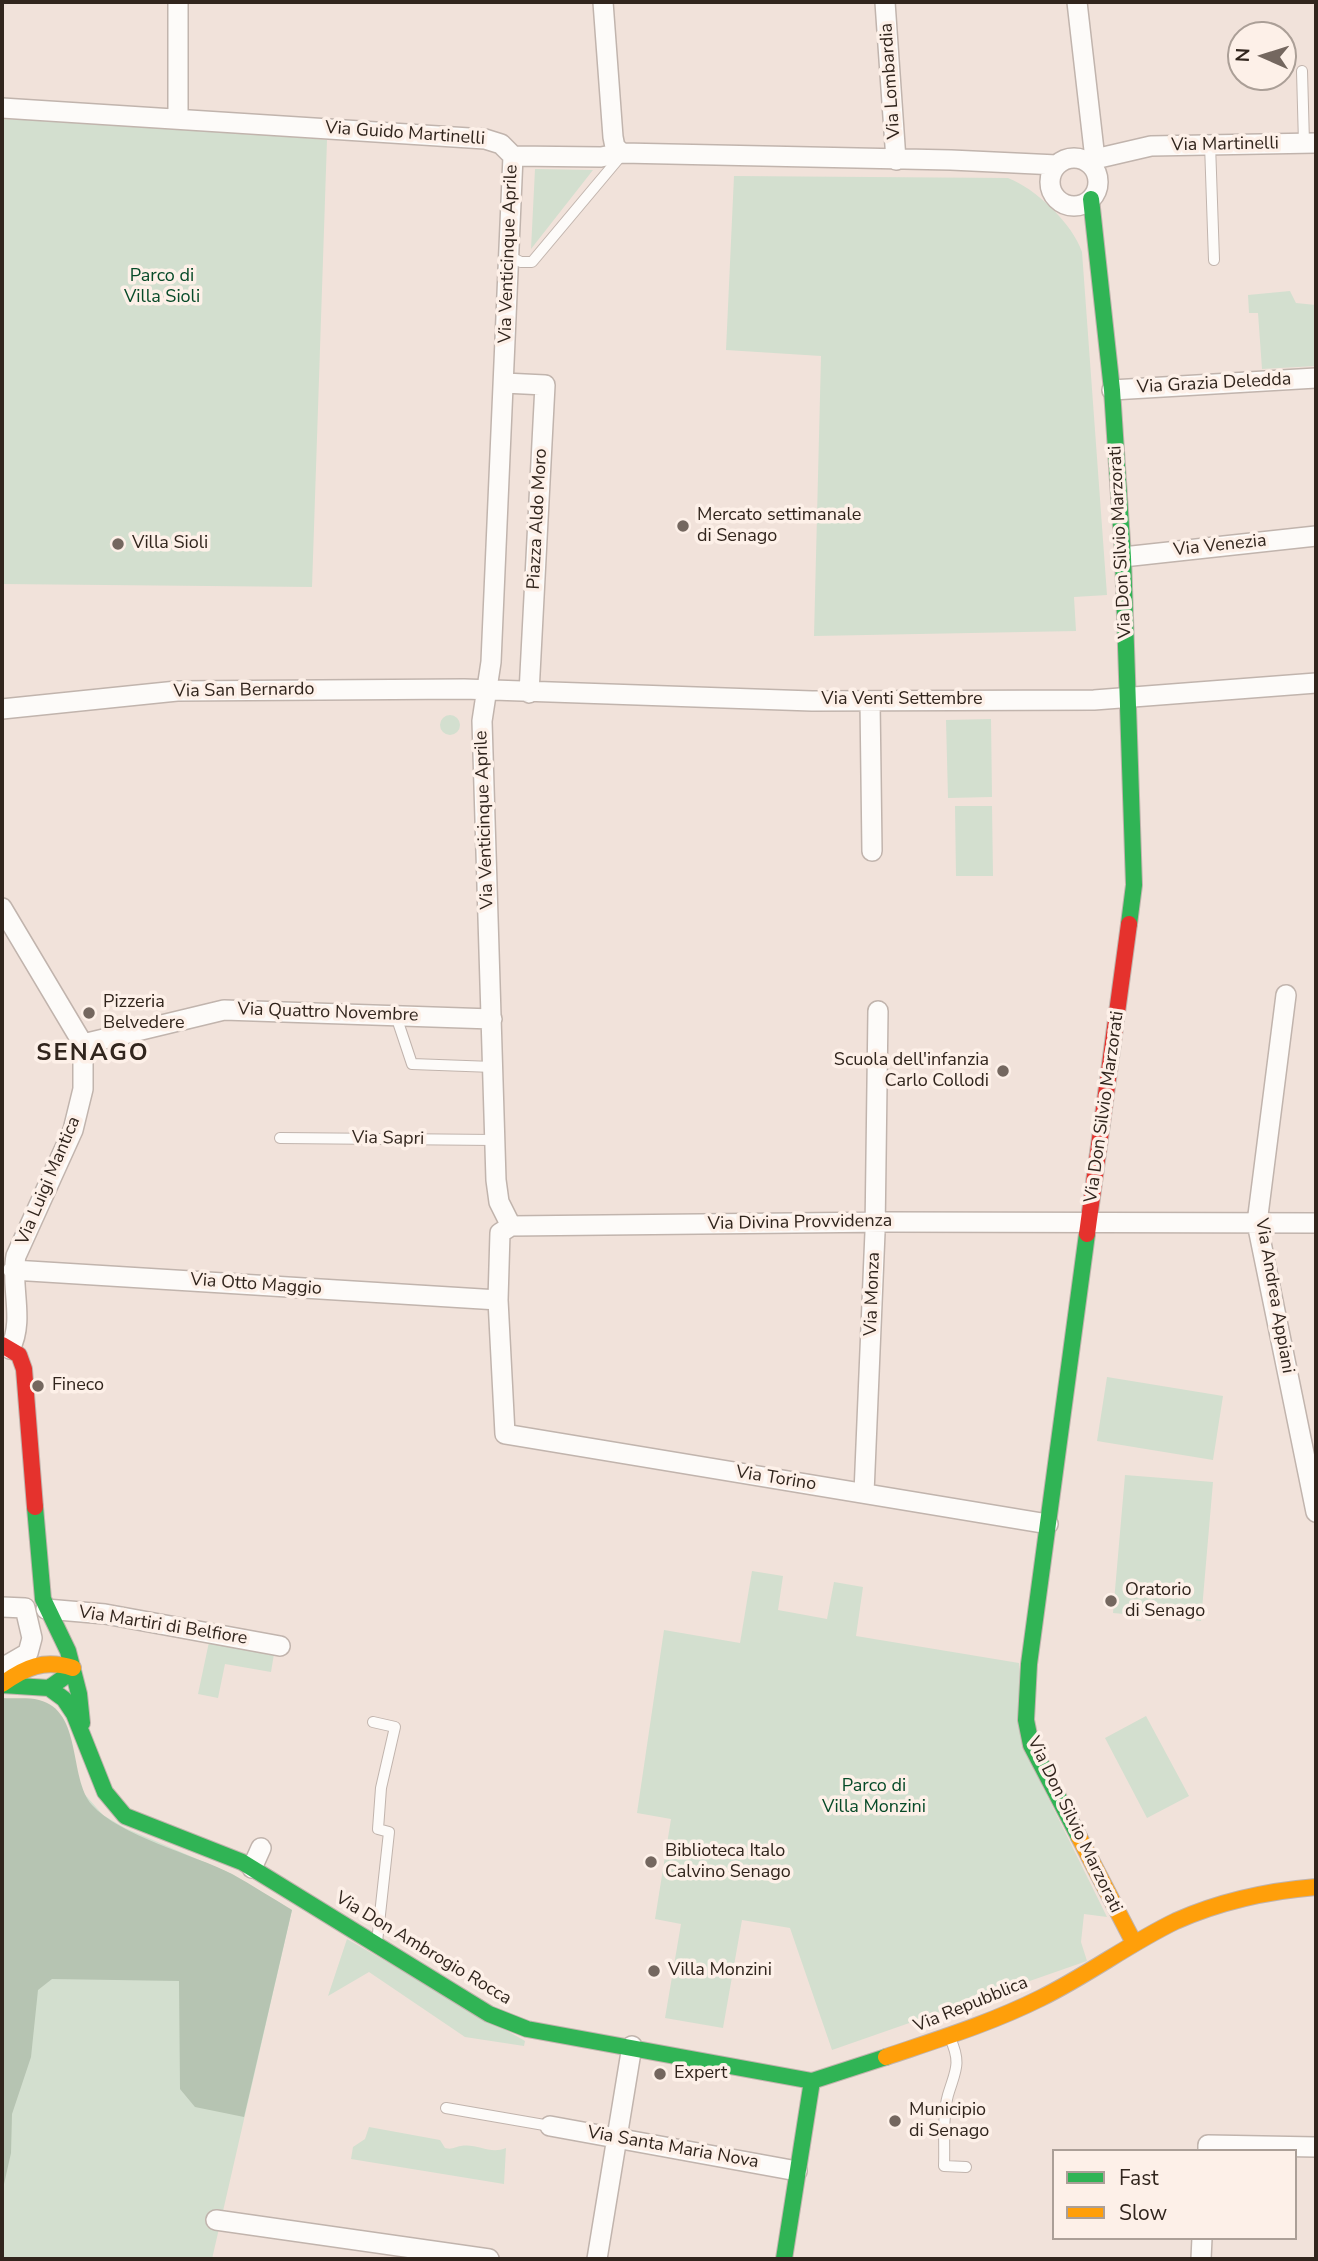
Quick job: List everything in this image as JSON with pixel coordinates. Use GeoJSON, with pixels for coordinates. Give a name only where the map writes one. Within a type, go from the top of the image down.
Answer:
{"type":"FeatureCollection","features":[{"type":"Feature","properties":{"kind":"street"},"geometry":{"type":"LineString","coordinates":[[178,2],[178,118]]}},
{"type":"Feature","properties":{"kind":"street"},"geometry":{"type":"LineString","coordinates":[[603,2],[614,142],[622,153]]}},
{"type":"Feature","properties":{"kind":"street","name":"Via Lombardia"},"geometry":{"type":"LineString","coordinates":[[885,2],[896,160]]}},
{"type":"Feature","properties":{"kind":"street"},"geometry":{"type":"LineString","coordinates":[[1013,164],[1033,173],[1050,187],[1062,203],[1083,203],[1094,167],[1077,2]]}},
{"type":"Feature","properties":{"kind":"street","name":"Via Guido Martinelli"},"geometry":{"type":"LineString","coordinates":[[2,108],[485,139],[500,144],[513,156],[601,157],[622,153],[1013,164]]}},
{"type":"Feature","properties":{"kind":"street"},"geometry":{"type":"LineString","coordinates":[[1090,114],[1107,141],[1133,151]]}},
{"type":"Feature","properties":{"kind":"street"},"geometry":{"type":"LineString","coordinates":[[1050,187],[1050,179],[1059,163],[1075,149],[1090,114]]}},
{"type":"Feature","properties":{"kind":"street","name":"Via Martinelli"},"geometry":{"type":"LineString","coordinates":[[1133,151],[1151,146],[1310,143]]}},
{"type":"Feature","properties":{"kind":"street"},"geometry":{"type":"LineString","coordinates":[[1094,167],[1133,151]]}},
{"type":"Feature","properties":{"kind":"street","name":"Via Venticinque Aprile"},"geometry":{"type":"LineString","coordinates":[[511,1226],[499,1202],[495,1140],[482,721],[488,690],[513,156]]}},
{"type":"Feature","properties":{"kind":"street"},"geometry":{"type":"LineString","coordinates":[[1013,164],[1059,163],[1076,157],[1094,167]]}},
{"type":"Feature","properties":{"kind":"street","name":"Via Don Silvio Marzorati"},"geometry":{"type":"LineString","coordinates":[[1083,203],[1096,243],[1112,390],[1130,699],[1134,885],[1029,1664],[1028,1733],[1134,1943]]}},
{"type":"Feature","properties":{"kind":"street","name":"Via Grazia Deledda"},"geometry":{"type":"LineString","coordinates":[[1112,390],[1316,377]]}},
{"type":"Feature","properties":{"kind":"street","name":"Piazza Aldo Moro"},"geometry":{"type":"LineString","coordinates":[[504,383],[545,385],[529,694]]}},
{"type":"Feature","properties":{"kind":"street","name":"Via Venezia"},"geometry":{"type":"LineString","coordinates":[[1123,557],[1316,536]]}},
{"type":"Feature","properties":{"kind":"street","name":"Via Venti Settembre"},"geometry":{"type":"LineString","coordinates":[[488,690],[529,694],[870,701],[1130,699],[1316,683]]}},
{"type":"Feature","properties":{"kind":"street","name":"Via San Bernardo"},"geometry":{"type":"LineString","coordinates":[[2,709],[141,693],[488,690]]}},
{"type":"Feature","properties":{"kind":"street"},"geometry":{"type":"LineString","coordinates":[[870,701],[872,851]]}},
{"type":"Feature","properties":{"kind":"street"},"geometry":{"type":"LineString","coordinates":[[2,908],[83,1044]]}},
{"type":"Feature","properties":{"kind":"street","name":"Via Andrea Appiani"},"geometry":{"type":"LineString","coordinates":[[1286,995],[1257,1223],[1316,1512]]}},
{"type":"Feature","properties":{"kind":"street","name":"Via Quattro Novembre"},"geometry":{"type":"LineString","coordinates":[[83,1044],[224,1010],[492,1018]]}},
{"type":"Feature","properties":{"kind":"street","name":"Via Monza"},"geometry":{"type":"LineString","coordinates":[[864,1493],[876,1222],[878,1011]]}},
{"type":"Feature","properties":{"kind":"street","name":"Via Luigi Mantica"},"geometry":{"type":"LineString","coordinates":[[6,1347],[17,1324],[13,1270],[16,1256],[73,1130],[83,1089],[83,1044]]}},
{"type":"Feature","properties":{"kind":"street","name":"Via Divina Provvidenza"},"geometry":{"type":"LineString","coordinates":[[511,1226],[876,1222],[1316,1223]]}},
{"type":"Feature","properties":{"kind":"street"},"geometry":{"type":"LineString","coordinates":[[498,1300],[498,1237],[502,1229],[511,1226]]}},
{"type":"Feature","properties":{"kind":"street","name":"Via Otto Maggio"},"geometry":{"type":"LineString","coordinates":[[13,1270],[498,1300]]}},
{"type":"Feature","properties":{"kind":"street","name":"Via Torino"},"geometry":{"type":"LineString","coordinates":[[498,1300],[504,1433],[1048,1524]]}},
{"type":"Feature","properties":{"kind":"street"},"geometry":{"type":"LineString","coordinates":[[6,1347],[19,1355],[24,1369],[46,1609],[73,1668],[83,1731]]}},
{"type":"Feature","properties":{"kind":"street"},"geometry":{"type":"LineString","coordinates":[[2,1607],[25,1608],[32,1638],[27,1653],[2,1668]]}},
{"type":"Feature","properties":{"kind":"street","name":"Via Martiri di Belfiore"},"geometry":{"type":"LineString","coordinates":[[46,1609],[105,1614],[280,1646]]}},
{"type":"Feature","properties":{"kind":"street"},"geometry":{"type":"LineString","coordinates":[[2,1684],[37,1662],[54,1661],[73,1668]]}},
{"type":"Feature","properties":{"kind":"street"},"geometry":{"type":"LineString","coordinates":[[48,1688],[60,1682],[73,1668]]}},
{"type":"Feature","properties":{"kind":"street"},"geometry":{"type":"LineString","coordinates":[[2,1684],[48,1688],[64,1699],[83,1731]]}},
{"type":"Feature","properties":{"kind":"street","name":"Via Don Ambrogio Rocca"},"geometry":{"type":"LineString","coordinates":[[83,1731],[105,1792],[125,1816],[252,1868],[489,2014],[514,2026],[813,2081]]}},
{"type":"Feature","properties":{"kind":"street"},"geometry":{"type":"LineString","coordinates":[[252,1868],[261,1848]]}},
{"type":"Feature","properties":{"kind":"street","name":"Via Repubblica"},"geometry":{"type":"LineString","coordinates":[[813,2081],[950,2037],[1044,1997],[1134,1943],[1175,1922],[1244,1896],[1316,1886]]}},
{"type":"Feature","properties":{"kind":"street"},"geometry":{"type":"LineString","coordinates":[[597,2259],[632,2046]]}},
{"type":"Feature","properties":{"kind":"street"},"geometry":{"type":"LineString","coordinates":[[784,2259],[813,2081]]}},
{"type":"Feature","properties":{"kind":"street","name":"Via Santa Maria Nova"},"geometry":{"type":"LineString","coordinates":[[550,2126],[797,2171]]}},
{"type":"Feature","properties":{"kind":"street"},"geometry":{"type":"LineString","coordinates":[[1208,2149],[1208,2145],[1316,2147]]}},
{"type":"Feature","properties":{"kind":"street"},"geometry":{"type":"LineString","coordinates":[[216,2220],[489,2259]]}},
{"type":"Feature","properties":{"kind":"street"},"geometry":{"type":"LineString","coordinates":[[1201,2259],[1202,2240]]}},
{"type":"Feature","properties":{"kind":"lane"},"geometry":{"type":"LineString","coordinates":[[1302,71],[1310,143]]}},
{"type":"Feature","properties":{"kind":"lane"},"geometry":{"type":"LineString","coordinates":[[1209,144],[1214,260]]}},
{"type":"Feature","properties":{"kind":"lane"},"geometry":{"type":"LineString","coordinates":[[509,256],[521,262],[532,262],[622,153]]}},
{"type":"Feature","properties":{"kind":"lane"},"geometry":{"type":"LineString","coordinates":[[396,1015],[412,1064],[493,1067]]}},
{"type":"Feature","properties":{"kind":"lane","name":"Via Sapri"},"geometry":{"type":"LineString","coordinates":[[280,1138],[495,1140]]}},
{"type":"Feature","properties":{"kind":"lane"},"geometry":{"type":"LineString","coordinates":[[373,1722],[396,1727],[381,1788],[378,1829],[389,1832],[377,1945]]}},
{"type":"Feature","properties":{"kind":"lane"},"geometry":{"type":"LineString","coordinates":[[950,2037],[958,2055],[954,2082],[948,2095],[944,2166],[966,2167]]}},
{"type":"Feature","properties":{"kind":"lane"},"geometry":{"type":"LineString","coordinates":[[446,2108],[550,2126]]}},
{"type":"Feature","properties":{"kind":"green space","name":"Parco di Villa Sioli"},"geometry":{"type":"Polygon","coordinates":[[[2,119],[134,123],[327,140],[312,587],[2,584],[2,119]]]}},
{"type":"Feature","properties":{"kind":"green space"},"geometry":{"type":"Polygon","coordinates":[[[535,169],[593,170],[531,249],[535,169]]]}},
{"type":"Feature","properties":{"kind":"green space"},"geometry":{"type":"Polygon","coordinates":[[[734,176],[1008,178],[1041,198],[1062,219],[1082,252],[1107,595],[1074,597],[1076,631],[814,636],[821,356],[726,350],[734,176]]]}},
{"type":"Feature","properties":{"kind":"green space"},"geometry":{"type":"Polygon","coordinates":[[[1290,291],[1296,303],[1316,305],[1316,366],[1262,369],[1258,313],[1249,313],[1248,295],[1290,291]]]}},
{"type":"Feature","properties":{"kind":"green space"},"geometry":{"type":"Polygon","coordinates":[[[446,715],[454,715],[460,725],[454,735],[446,735],[440,729],[440,721],[446,715]]]}},
{"type":"Feature","properties":{"kind":"green space"},"geometry":{"type":"Polygon","coordinates":[[[991,719],[992,797],[948,798],[946,720],[991,719]]]}},
{"type":"Feature","properties":{"kind":"green space"},"geometry":{"type":"Polygon","coordinates":[[[955,806],[992,806],[993,876],[956,876],[955,806]]]}},
{"type":"Feature","properties":{"kind":"green space"},"geometry":{"type":"Polygon","coordinates":[[[1107,1377],[1223,1396],[1213,1460],[1097,1441],[1107,1377]]]}},
{"type":"Feature","properties":{"kind":"green space"},"geometry":{"type":"Polygon","coordinates":[[[1125,1475],[1213,1482],[1201,1621],[1113,1613],[1125,1475]]]}},
{"type":"Feature","properties":{"kind":"green space","name":"Parco di Villa Monzini"},"geometry":{"type":"Polygon","coordinates":[[[752,1571],[783,1576],[778,1610],[827,1619],[834,1582],[863,1587],[856,1636],[1019,1663],[1024,1749],[1107,1917],[1084,1914],[1081,1942],[1087,1961],[832,2050],[790,1928],[742,1920],[723,2028],[665,2018],[681,1924],[655,1919],[671,1819],[637,1813],[664,1630],[740,1643],[752,1571]]]}},
{"type":"Feature","properties":{"kind":"green space"},"geometry":{"type":"Polygon","coordinates":[[[209,1642],[274,1654],[271,1672],[225,1664],[218,1698],[198,1694],[209,1642]]]}},
{"type":"Feature","properties":{"kind":"green space"},"geometry":{"type":"Polygon","coordinates":[[[2,1698],[68,1729],[81,1790],[103,1815],[125,1828],[232,1874],[292,1910],[212,2259],[2,2259],[2,1698]]]}},
{"type":"Feature","properties":{"kind":"green space"},"geometry":{"type":"Polygon","coordinates":[[[2,1698],[39,1700],[53,1707],[62,1717],[69,1731],[85,1793],[92,1805],[104,1816],[138,1835],[232,1874],[292,1910],[244,2117],[195,2107],[180,2089],[179,1981],[52,1979],[38,1990],[31,2057],[12,2114],[11,2153],[2,2193],[2,1698]]]}},
{"type":"Feature","properties":{"kind":"green space"},"geometry":{"type":"Polygon","coordinates":[[[1146,1716],[1189,1796],[1147,1818],[1105,1738],[1146,1716]]]}},
{"type":"Feature","properties":{"kind":"green space"},"geometry":{"type":"Polygon","coordinates":[[[347,1939],[525,2041],[524,2046],[465,2037],[369,1972],[328,1996],[347,1939]]]}},
{"type":"Feature","properties":{"kind":"green space"},"geometry":{"type":"Polygon","coordinates":[[[369,2127],[440,2140],[448,2149],[459,2146],[494,2150],[506,2148],[504,2184],[351,2159],[353,2147],[365,2139],[369,2127]]]}},
{"type":"Feature","properties":{"kind":"traffic: fast"},"geometry":{"type":"LineString","coordinates":[[1091,199],[1112,390],[1123,557],[1134,885],[1129,924]]}},
{"type":"Feature","properties":{"kind":"traffic: fast"},"geometry":{"type":"LineString","coordinates":[[1079,1837],[1031,1745],[1026,1720],[1029,1664],[1087,1234]]}},
{"type":"Feature","properties":{"kind":"traffic: fast"},"geometry":{"type":"LineString","coordinates":[[35,1507],[43,1599],[68,1651],[79,1694],[82,1723]]}},
{"type":"Feature","properties":{"kind":"traffic: fast"},"geometry":{"type":"LineString","coordinates":[[2,1685],[49,1688],[63,1678]]}},
{"type":"Feature","properties":{"kind":"traffic: fast"},"geometry":{"type":"LineString","coordinates":[[49,1688],[64,1699],[74,1714],[105,1792],[125,1816],[242,1862],[489,2014],[527,2029],[812,2081],[886,2057]]}},
{"type":"Feature","properties":{"kind":"traffic: fast"},"geometry":{"type":"LineString","coordinates":[[784,2259],[812,2081]]}},
{"type":"Feature","properties":{"kind":"traffic: slow"},"geometry":{"type":"LineString","coordinates":[[2,1684],[36,1666],[53,1664],[73,1668]]}},
{"type":"Feature","properties":{"kind":"traffic: slow"},"geometry":{"type":"LineString","coordinates":[[1079,1837],[1134,1943]]}},
{"type":"Feature","properties":{"kind":"traffic: slow"},"geometry":{"type":"LineString","coordinates":[[886,2057],[1022,2007],[1159,1930],[1193,1914],[1244,1898],[1316,1887]]}},
{"type":"Feature","properties":{"kind":"traffic: jam"},"geometry":{"type":"LineString","coordinates":[[1087,1234],[1129,924]]}},
{"type":"Feature","properties":{"kind":"traffic: jam"},"geometry":{"type":"LineString","coordinates":[[2,1345],[19,1355],[24,1369],[35,1507]]}},
{"type":"Feature","properties":{"kind":"place","name":"Mercato settimanale di Senago"},"geometry":{"type":"Point","coordinates":[683,526]}},
{"type":"Feature","properties":{"kind":"place","name":"Villa Sioli"},"geometry":{"type":"Point","coordinates":[118,544]}},
{"type":"Feature","properties":{"kind":"place","name":"Pizzeria Belvedere"},"geometry":{"type":"Point","coordinates":[89,1013]}},
{"type":"Feature","properties":{"kind":"place","name":"Scuola dell'infanzia Carlo Collodi"},"geometry":{"type":"Point","coordinates":[1003,1071]}},
{"type":"Feature","properties":{"kind":"place","name":"Fineco"},"geometry":{"type":"Point","coordinates":[38,1386]}},
{"type":"Feature","properties":{"kind":"place","name":"Oratorio di Senago"},"geometry":{"type":"Point","coordinates":[1111,1601]}},
{"type":"Feature","properties":{"kind":"place","name":"Biblioteca Italo Calvino Senago"},"geometry":{"type":"Point","coordinates":[651,1862]}},
{"type":"Feature","properties":{"kind":"place","name":"Villa Monzini"},"geometry":{"type":"Point","coordinates":[654,1971]}},
{"type":"Feature","properties":{"kind":"place","name":"Expert"},"geometry":{"type":"Point","coordinates":[660,2074]}},
{"type":"Feature","properties":{"kind":"place","name":"Municipio di Senago"},"geometry":{"type":"Point","coordinates":[895,2121]}},
{"type":"Feature","properties":{"kind":"district","name":"SENAGO"},"geometry":{"type":"Point","coordinates":[93,1054]}}]}
